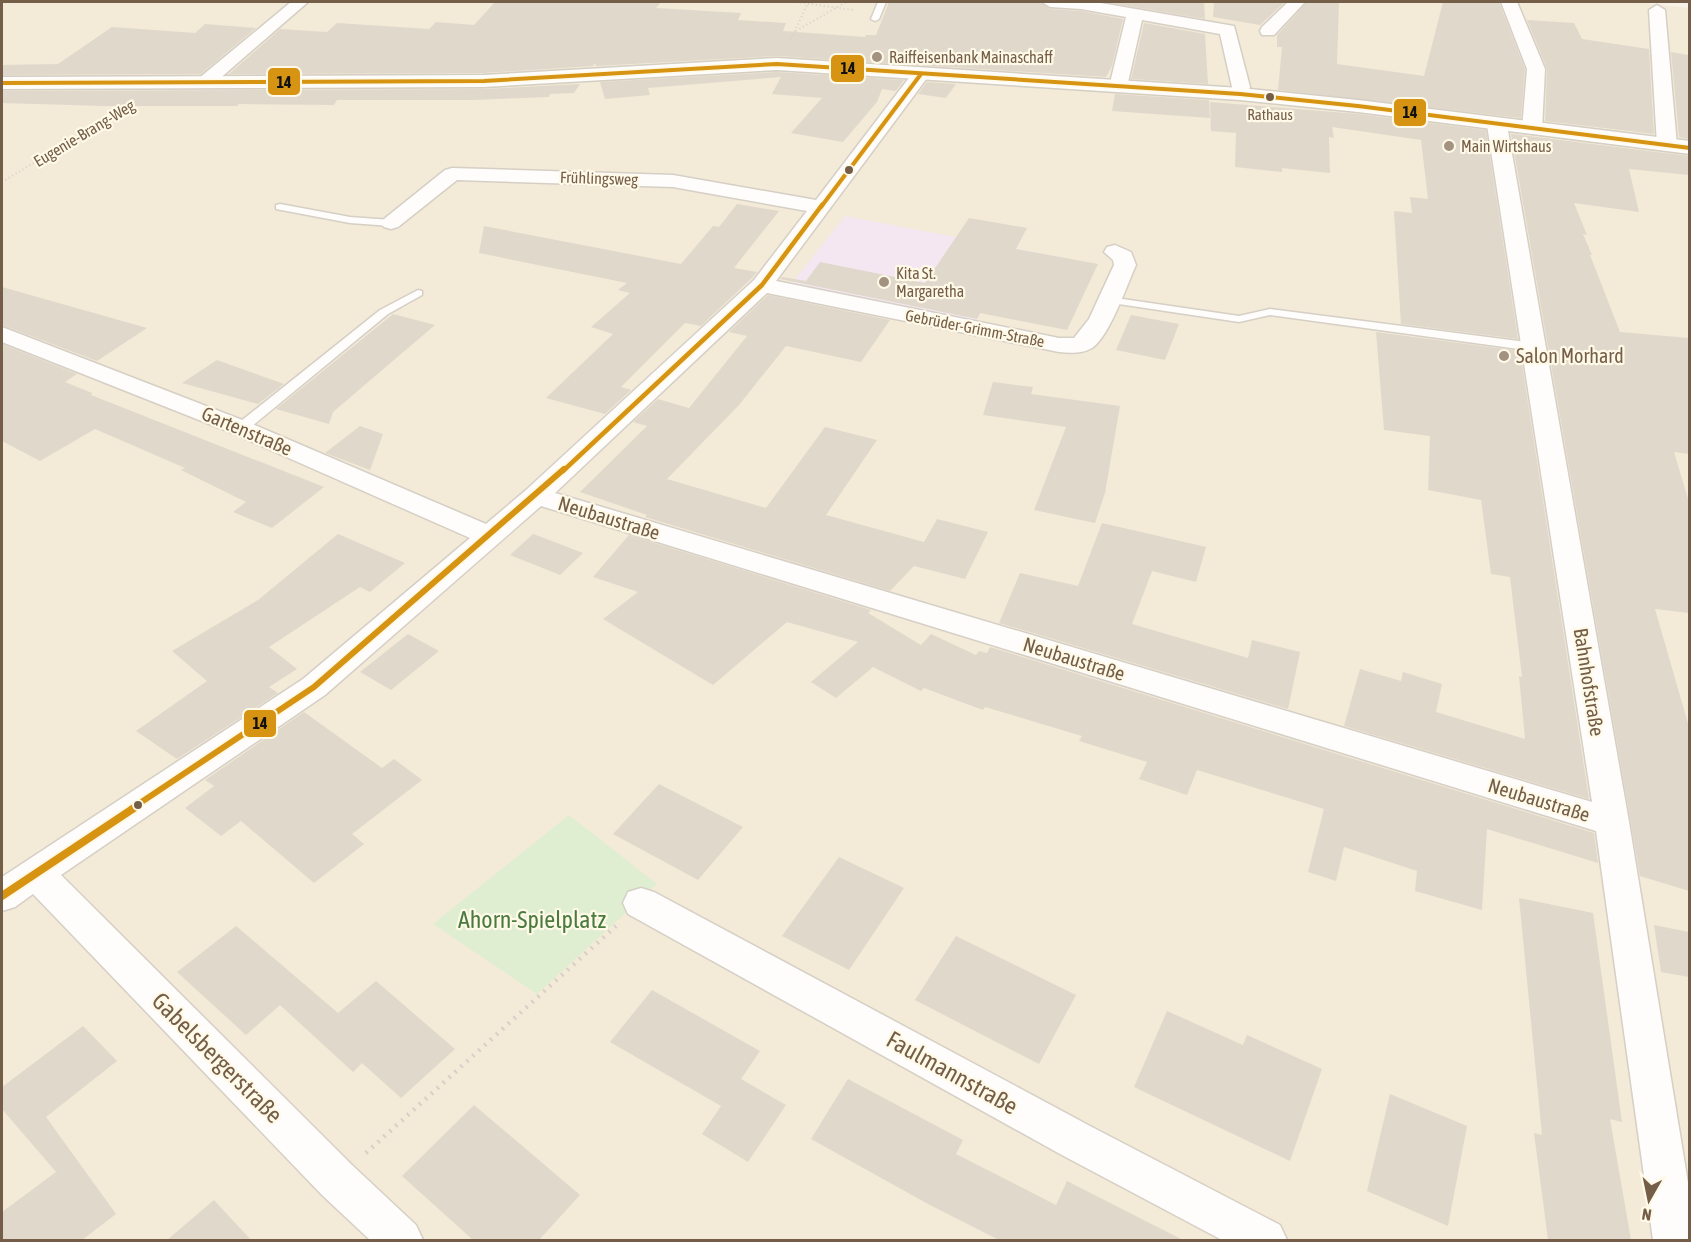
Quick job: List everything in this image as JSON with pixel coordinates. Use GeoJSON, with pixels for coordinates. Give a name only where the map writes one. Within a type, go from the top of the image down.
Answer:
{"type":"FeatureCollection","features":[{"type":"Feature","properties":{"kind":"street"},"geometry":{"type":"LineString","coordinates":[[204,83],[300,2]]}},
{"type":"Feature","properties":{"kind":"street"},"geometry":{"type":"LineString","coordinates":[[1050,2],[1082,3],[1228,30],[1241,87],[1240,94]]}},
{"type":"Feature","properties":{"kind":"street"},"geometry":{"type":"LineString","coordinates":[[1268,31],[1297,2]]}},
{"type":"Feature","properties":{"kind":"street"},"geometry":{"type":"LineString","coordinates":[[1509,2],[1536,69],[1532,129]]}},
{"type":"Feature","properties":{"kind":"street"},"geometry":{"type":"LineString","coordinates":[[1657,10],[1667,145]]}},
{"type":"Feature","properties":{"kind":"street"},"geometry":{"type":"LineString","coordinates":[[1118,87],[1135,14]]}},
{"type":"Feature","properties":{"kind":"street"},"geometry":{"type":"LineString","coordinates":[[2,83],[484,81],[777,64],[1240,94],[1358,106],[1689,148]]}},
{"type":"Feature","properties":{"kind":"street"},"geometry":{"type":"LineString","coordinates":[[2,896],[314,687],[536,496],[762,285],[921,74]]}},
{"type":"Feature","properties":{"kind":"street","name":"Bahnhofstraße"},"geometry":{"type":"LineString","coordinates":[[1497,125],[1612,822],[1675,1240]]}},
{"type":"Feature","properties":{"kind":"street","name":"Frühlingsweg"},"geometry":{"type":"LineString","coordinates":[[390,223],[452,174],[673,181],[822,207]]}},
{"type":"Feature","properties":{"kind":"street","name":"Gebrüder-Grimm-Straße"},"geometry":{"type":"LineString","coordinates":[[762,285],[1073,346],[1082,344],[1092,335],[1125,265],[1123,257],[1115,252]]}},
{"type":"Feature","properties":{"kind":"street","name":"Gartenstraße"},"geometry":{"type":"LineString","coordinates":[[2,334],[241,428],[490,536]]}},
{"type":"Feature","properties":{"kind":"street","name":"Neubaustraße"},"geometry":{"type":"LineString","coordinates":[[536,496],[1612,822]]}},
{"type":"Feature","properties":{"kind":"street","name":"Gabelsbergerstraße"},"geometry":{"type":"LineString","coordinates":[[36,874],[400,1240]]}},
{"type":"Feature","properties":{"kind":"street","name":"Faulmannstraße"},"geometry":{"type":"LineString","coordinates":[[641,903],[1075,1140],[1265,1240]]}},
{"type":"Feature","properties":{"kind":"lane"},"geometry":{"type":"LineString","coordinates":[[876,15],[882,2]]}},
{"type":"Feature","properties":{"kind":"lane"},"geometry":{"type":"LineString","coordinates":[[280,207],[350,220],[390,223]]}},
{"type":"Feature","properties":{"kind":"lane"},"geometry":{"type":"LineString","coordinates":[[241,428],[384,312],[418,293]]}},
{"type":"Feature","properties":{"kind":"lane"},"geometry":{"type":"LineString","coordinates":[[1108,300],[1239,320],[1270,312],[1534,347]]}},
{"type":"Feature","properties":{"kind":"path"},"geometry":{"type":"LineString","coordinates":[[796,2],[876,15]]}},
{"type":"Feature","properties":{"kind":"path"},"geometry":{"type":"LineString","coordinates":[[808,3],[816,2]]}},
{"type":"Feature","properties":{"kind":"path"},"geometry":{"type":"LineString","coordinates":[[796,31],[846,2]]}},
{"type":"Feature","properties":{"kind":"path"},"geometry":{"type":"LineString","coordinates":[[777,64],[796,31],[808,3]]}},
{"type":"Feature","properties":{"kind":"path","name":"Eugenie-Brang-Weg"},"geometry":{"type":"LineString","coordinates":[[2,182],[167,83]]}},
{"type":"Feature","properties":{"kind":"path"},"geometry":{"type":"LineString","coordinates":[[337,1179],[641,903]]}},
{"type":"Feature","properties":{"kind":"shaded area"},"geometry":{"type":"Polygon","coordinates":[[[2,2],[1634,2],[1689,8],[1689,1240],[2,1240],[2,2]]]}},
{"type":"Feature","properties":{"kind":"shaded area"},"geometry":{"type":"Polygon","coordinates":[[[845,216],[1070,259],[987,301],[975,322],[791,284],[845,216]]]}},
{"type":"Feature","properties":{"kind":"green space","name":"Ahorn-Spielplatz"},"geometry":{"type":"Polygon","coordinates":[[[569,815],[657,884],[537,994],[433,924],[569,815]]]}},
{"type":"Feature","properties":{"kind":"building"},"geometry":{"type":"Polygon","coordinates":[[[495,2],[661,2],[656,8],[741,13],[738,20],[786,23],[783,31],[865,37],[876,35],[889,2],[1040,2],[1050,9],[1081,11],[1123,19],[1112,66],[1106,77],[777,56],[596,66],[595,63],[593,66],[484,73],[229,74],[280,29],[327,32],[337,23],[429,29],[436,22],[474,25],[495,2]]]}},
{"type":"Feature","properties":{"kind":"building"},"geometry":{"type":"Polygon","coordinates":[[[1105,2],[1204,2],[1205,19],[1105,2]]]}},
{"type":"Feature","properties":{"kind":"building"},"geometry":{"type":"Polygon","coordinates":[[[1214,2],[1285,2],[1260,25],[1213,17],[1214,2]]]}},
{"type":"Feature","properties":{"kind":"building"},"geometry":{"type":"Polygon","coordinates":[[[1307,2],[1339,2],[1337,64],[1424,76],[1443,2],[1499,2],[1525,69],[1521,118],[1278,90],[1282,47],[1277,47],[1277,35],[1307,2]]]}},
{"type":"Feature","properties":{"kind":"building"},"geometry":{"type":"Polygon","coordinates":[[[1527,20],[1574,23],[1582,39],[1649,49],[1654,134],[1545,121],[1547,69],[1527,20]]]}},
{"type":"Feature","properties":{"kind":"building"},"geometry":{"type":"Polygon","coordinates":[[[1144,23],[1205,34],[1208,84],[1131,79],[1144,23]]]}},
{"type":"Feature","properties":{"kind":"building"},"geometry":{"type":"Polygon","coordinates":[[[205,24],[256,28],[201,74],[2,75],[2,65],[58,64],[112,27],[195,33],[205,24]]]}},
{"type":"Feature","properties":{"kind":"building"},"geometry":{"type":"Polygon","coordinates":[[[1671,52],[1689,55],[1689,139],[1679,137],[1671,52]]]}},
{"type":"Feature","properties":{"kind":"building"},"geometry":{"type":"Polygon","coordinates":[[[777,72],[904,80],[896,91],[882,89],[877,102],[843,142],[791,133],[822,98],[772,94],[781,77],[648,88],[650,95],[605,99],[600,82],[777,72]]]}},
{"type":"Feature","properties":{"kind":"building"},"geometry":{"type":"Polygon","coordinates":[[[927,82],[956,84],[946,98],[918,94],[927,82]]]}},
{"type":"Feature","properties":{"kind":"building"},"geometry":{"type":"Polygon","coordinates":[[[580,84],[574,93],[550,94],[549,97],[473,100],[337,100],[334,105],[104,106],[2,103],[2,91],[484,89],[580,84]]]}},
{"type":"Feature","properties":{"kind":"building"},"geometry":{"type":"Polygon","coordinates":[[[1115,94],[1209,100],[1210,118],[1112,111],[1115,94]]]}},
{"type":"Feature","properties":{"kind":"building"},"geometry":{"type":"Polygon","coordinates":[[[1210,102],[1358,114],[1486,130],[1518,339],[1401,324],[1394,211],[1412,213],[1410,197],[1428,199],[1421,140],[1332,127],[1334,138],[1329,137],[1330,173],[1282,168],[1282,172],[1235,167],[1236,133],[1211,131],[1210,102]]]}},
{"type":"Feature","properties":{"kind":"building"},"geometry":{"type":"Polygon","coordinates":[[[1511,134],[1689,156],[1689,175],[1629,169],[1639,212],[1574,203],[1587,235],[1583,234],[1592,255],[1590,255],[1620,332],[1689,338],[1689,454],[1674,452],[1689,502],[1689,613],[1655,609],[1689,727],[1689,891],[1640,876],[1511,134]]]}},
{"type":"Feature","properties":{"kind":"building"},"geometry":{"type":"Polygon","coordinates":[[[737,204],[779,211],[734,268],[757,272],[752,278],[701,326],[685,323],[621,387],[631,390],[605,414],[546,398],[613,334],[591,327],[630,293],[618,290],[627,283],[479,253],[484,226],[681,264],[713,226],[719,227],[737,204]]]}},
{"type":"Feature","properties":{"kind":"building"},"geometry":{"type":"Polygon","coordinates":[[[969,218],[1027,228],[1016,249],[1098,264],[1067,330],[980,313],[977,319],[780,279],[782,277],[806,281],[820,262],[925,283],[969,218]]]}},
{"type":"Feature","properties":{"kind":"building"},"geometry":{"type":"Polygon","coordinates":[[[2,287],[147,328],[97,361],[2,325],[2,287]]]}},
{"type":"Feature","properties":{"kind":"building"},"geometry":{"type":"Polygon","coordinates":[[[768,295],[890,320],[861,362],[786,346],[739,405],[667,479],[766,508],[825,427],[877,440],[826,515],[924,542],[937,519],[988,532],[965,579],[914,566],[890,591],[645,517],[647,515],[580,492],[647,426],[633,422],[658,399],[689,408],[747,336],[729,332],[768,295]]]}},
{"type":"Feature","properties":{"kind":"building"},"geometry":{"type":"Polygon","coordinates":[[[393,314],[435,325],[333,412],[329,424],[276,409],[393,314]]]}},
{"type":"Feature","properties":{"kind":"building"},"geometry":{"type":"Polygon","coordinates":[[[1131,315],[1179,324],[1165,360],[1116,350],[1131,315]]]}},
{"type":"Feature","properties":{"kind":"building"},"geometry":{"type":"Polygon","coordinates":[[[1376,332],[1520,351],[1589,799],[1344,726],[1360,669],[1401,681],[1403,672],[1442,684],[1436,712],[1525,739],[1519,676],[1522,677],[1510,577],[1491,574],[1481,500],[1428,490],[1430,436],[1384,430],[1376,332]]]}},
{"type":"Feature","properties":{"kind":"building"},"geometry":{"type":"Polygon","coordinates":[[[2,344],[77,374],[65,382],[92,393],[91,395],[324,487],[272,528],[233,512],[246,502],[181,470],[185,468],[95,429],[40,461],[2,441],[2,344]]]}},
{"type":"Feature","properties":{"kind":"building"},"geometry":{"type":"Polygon","coordinates":[[[217,360],[284,384],[258,404],[182,383],[217,360]]]}},
{"type":"Feature","properties":{"kind":"building"},"geometry":{"type":"Polygon","coordinates":[[[993,382],[1033,387],[1031,394],[1120,406],[1105,493],[1095,523],[1034,510],[1066,427],[983,415],[993,382]]]}},
{"type":"Feature","properties":{"kind":"building"},"geometry":{"type":"Polygon","coordinates":[[[360,426],[383,434],[370,470],[325,453],[360,426]]]}},
{"type":"Feature","properties":{"kind":"building"},"geometry":{"type":"Polygon","coordinates":[[[1102,523],[1206,547],[1196,582],[1152,571],[1132,624],[1248,658],[1252,640],[1300,652],[1288,709],[999,623],[1020,573],[1078,586],[1102,523]]]}},
{"type":"Feature","properties":{"kind":"building"},"geometry":{"type":"Polygon","coordinates":[[[338,534],[405,563],[370,592],[360,587],[269,647],[297,669],[269,687],[278,693],[177,759],[136,731],[207,681],[172,651],[258,600],[338,534]]]}},
{"type":"Feature","properties":{"kind":"building"},"geometry":{"type":"Polygon","coordinates":[[[533,534],[583,553],[560,575],[510,555],[533,534]]]}},
{"type":"Feature","properties":{"kind":"building"},"geometry":{"type":"Polygon","coordinates":[[[629,535],[871,610],[868,613],[921,645],[931,634],[976,655],[979,651],[987,653],[990,647],[1594,833],[1598,863],[1487,829],[1482,910],[1415,891],[1417,871],[1344,847],[1336,881],[1308,872],[1324,809],[1197,770],[1187,795],[1139,779],[1147,762],[1079,741],[1082,736],[985,707],[983,710],[924,688],[921,691],[873,667],[836,698],[811,682],[858,642],[787,622],[713,685],[603,619],[638,592],[593,577],[629,535]]]}},
{"type":"Feature","properties":{"kind":"building"},"geometry":{"type":"Polygon","coordinates":[[[408,634],[439,651],[391,690],[360,672],[408,634]]]}},
{"type":"Feature","properties":{"kind":"building"},"geometry":{"type":"Polygon","coordinates":[[[304,712],[382,768],[394,759],[422,780],[352,834],[364,844],[314,883],[241,821],[221,836],[185,808],[214,786],[205,780],[304,712]]]}},
{"type":"Feature","properties":{"kind":"building"},"geometry":{"type":"Polygon","coordinates":[[[659,784],[743,827],[698,880],[613,834],[659,784]]]}},
{"type":"Feature","properties":{"kind":"building"},"geometry":{"type":"Polygon","coordinates":[[[839,857],[904,888],[849,970],[782,936],[839,857]]]}},
{"type":"Feature","properties":{"kind":"building"},"geometry":{"type":"Polygon","coordinates":[[[1519,898],[1593,913],[1622,1122],[1610,1119],[1631,1240],[1548,1240],[1534,1133],[1542,1135],[1519,898]]]}},
{"type":"Feature","properties":{"kind":"building"},"geometry":{"type":"Polygon","coordinates":[[[1654,925],[1689,932],[1689,977],[1661,972],[1654,925]]]}},
{"type":"Feature","properties":{"kind":"building"},"geometry":{"type":"Polygon","coordinates":[[[236,926],[338,1013],[376,981],[455,1049],[401,1098],[362,1063],[353,1072],[280,1005],[246,1035],[177,972],[236,926]]]}},
{"type":"Feature","properties":{"kind":"building"},"geometry":{"type":"Polygon","coordinates":[[[956,936],[1076,995],[1039,1064],[915,1000],[956,936]]]}},
{"type":"Feature","properties":{"kind":"building"},"geometry":{"type":"Polygon","coordinates":[[[652,990],[760,1051],[741,1079],[786,1105],[748,1162],[702,1134],[721,1106],[610,1042],[652,990]]]}},
{"type":"Feature","properties":{"kind":"building"},"geometry":{"type":"Polygon","coordinates":[[[1167,1011],[1243,1045],[1247,1035],[1322,1069],[1290,1161],[1134,1087],[1167,1011]]]}},
{"type":"Feature","properties":{"kind":"building"},"geometry":{"type":"Polygon","coordinates":[[[83,1026],[117,1061],[46,1117],[116,1214],[82,1240],[2,1240],[2,1212],[56,1172],[2,1109],[2,1087],[83,1026]]]}},
{"type":"Feature","properties":{"kind":"building"},"geometry":{"type":"Polygon","coordinates":[[[848,1079],[963,1140],[956,1154],[1056,1205],[1067,1181],[1183,1240],[999,1240],[928,1204],[811,1139],[848,1079]]]}},
{"type":"Feature","properties":{"kind":"building"},"geometry":{"type":"Polygon","coordinates":[[[1390,1094],[1467,1126],[1448,1226],[1367,1191],[1390,1094]]]}},
{"type":"Feature","properties":{"kind":"building"},"geometry":{"type":"Polygon","coordinates":[[[474,1105],[580,1195],[539,1240],[473,1240],[402,1176],[474,1105]]]}},
{"type":"Feature","properties":{"kind":"building"},"geometry":{"type":"Polygon","coordinates":[[[214,1200],[251,1240],[167,1240],[214,1200]]]}},
{"type":"Feature","properties":{"kind":"transit line","name":"14"},"geometry":{"type":"LineString","coordinates":[[2,83],[484,81],[777,64],[1240,94],[1358,106],[1690,148]]}},
{"type":"Feature","properties":{"kind":"transit line","name":"14"},"geometry":{"type":"LineString","coordinates":[[2,896],[314,687],[536,496],[762,285],[921,74]]}},
{"type":"Feature","properties":{"kind":"place","name":"Raiffeisenbank Mainaschaff"},"geometry":{"type":"Point","coordinates":[877,57]}},
{"type":"Feature","properties":{"kind":"place","name":"Rathaus"},"geometry":{"type":"Point","coordinates":[1270,97]}},
{"type":"Feature","properties":{"kind":"place","name":"Main Wirtshaus"},"geometry":{"type":"Point","coordinates":[1449,146]}},
{"type":"Feature","properties":{"kind":"place","name":"Kita St. Margaretha"},"geometry":{"type":"Point","coordinates":[884,282]}},
{"type":"Feature","properties":{"kind":"place","name":"Salon Morhard"},"geometry":{"type":"Point","coordinates":[1504,356]}}]}
